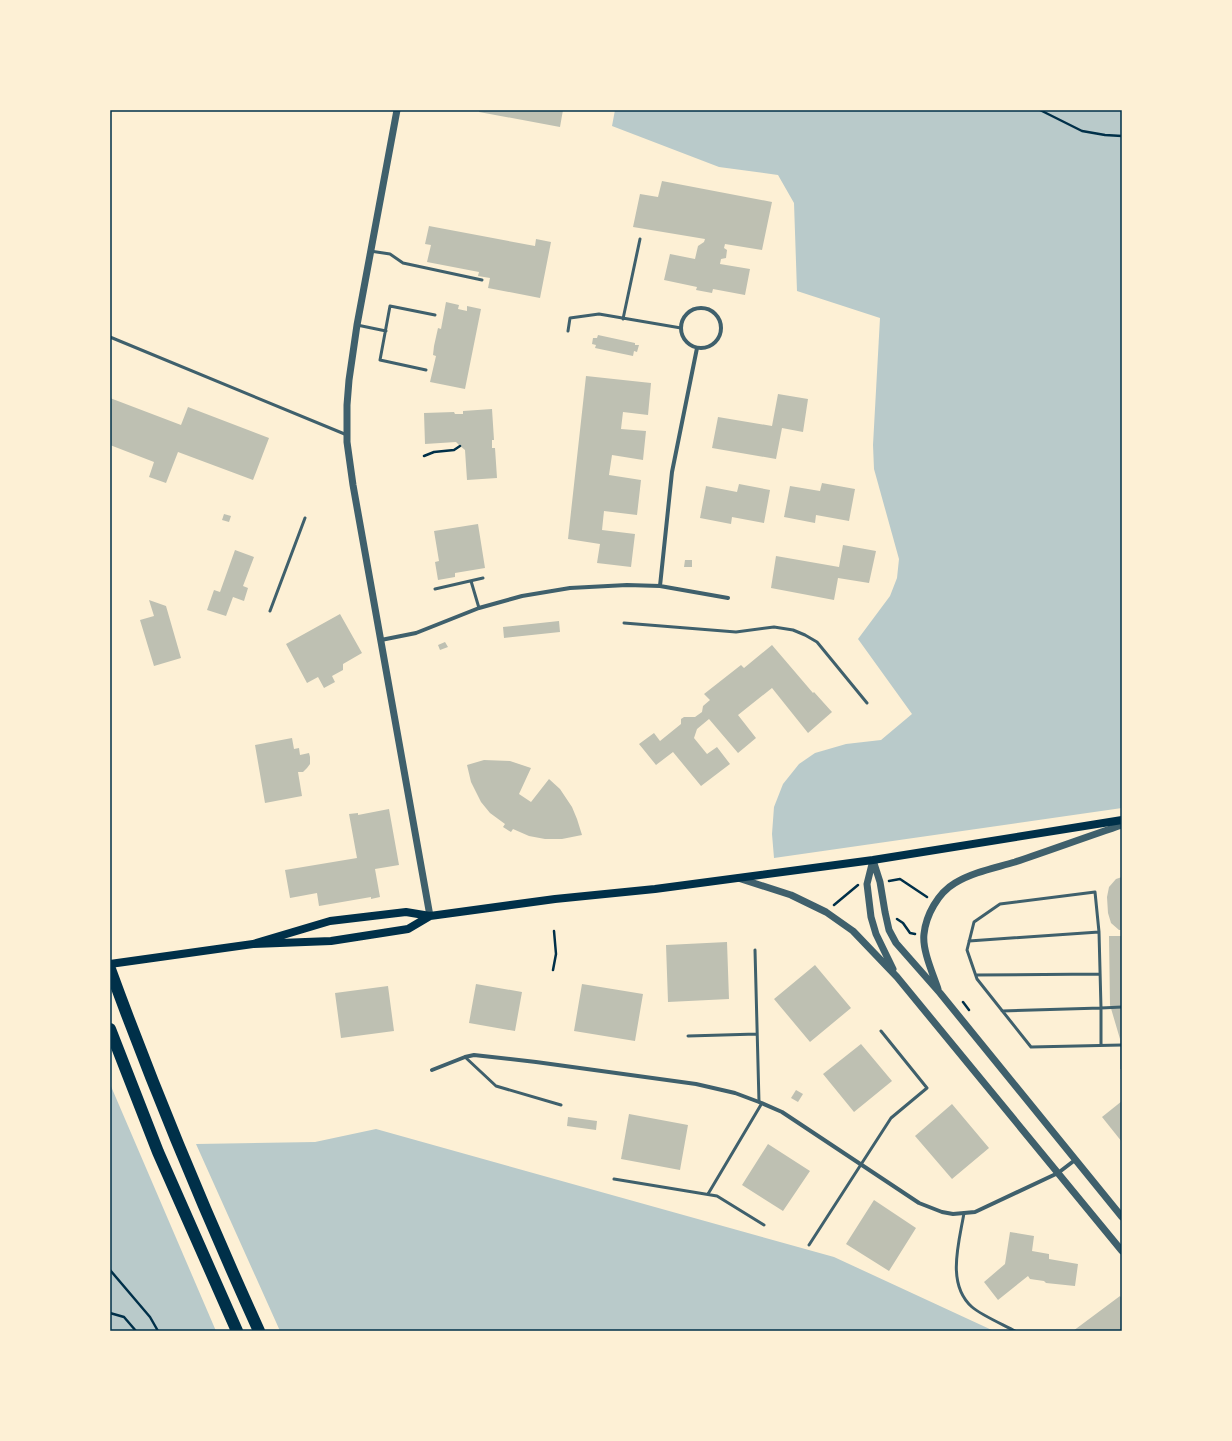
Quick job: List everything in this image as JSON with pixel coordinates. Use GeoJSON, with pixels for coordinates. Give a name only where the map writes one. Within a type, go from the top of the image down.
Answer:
{"type":"FeatureCollection","features":[{"type":"Feature","properties":{"kind":"highway"},"geometry":{"type":"LineString","coordinates":[[110,969],[178,1145],[259,1331]]}},
{"type":"Feature","properties":{"kind":"highway"},"geometry":{"type":"LineString","coordinates":[[110,1029],[158,1152],[237,1331]]}},
{"type":"Feature","properties":{"kind":"main road"},"geometry":{"type":"LineString","coordinates":[[253,944],[330,921],[406,912],[430,916],[555,899],[655,889],[873,860],[1122,820]]}},
{"type":"Feature","properties":{"kind":"main road"},"geometry":{"type":"LineString","coordinates":[[110,964],[253,944],[331,941],[408,929],[430,916]]}},
{"type":"Feature","properties":{"kind":"street"},"geometry":{"type":"LineString","coordinates":[[397,110],[357,326],[348,393],[347,435],[353,485],[430,916]]}},
{"type":"Feature","properties":{"kind":"street"},"geometry":{"type":"LineString","coordinates":[[696,309],[705,309],[716,316],[719,320],[721,328],[716,342],[709,347],[697,348],[689,344],[683,337],[681,328],[683,320],[688,313],[696,309]]}},
{"type":"Feature","properties":{"kind":"street"},"geometry":{"type":"LineString","coordinates":[[660,586],[672,472],[697,348]]}},
{"type":"Feature","properties":{"kind":"street"},"geometry":{"type":"LineString","coordinates":[[381,640],[416,633],[479,608],[522,596],[570,588],[628,585],[660,586],[728,598]]}},
{"type":"Feature","properties":{"kind":"street"},"geometry":{"type":"LineString","coordinates":[[940,993],[926,955],[923,936],[925,924],[931,911],[943,893],[954,884],[973,874],[1015,862],[1122,825]]}},
{"type":"Feature","properties":{"kind":"street"},"geometry":{"type":"LineString","coordinates":[[873,860],[867,884],[871,917],[876,934],[897,977]]}},
{"type":"Feature","properties":{"kind":"street"},"geometry":{"type":"LineString","coordinates":[[873,860],[880,882],[889,930],[896,943],[940,993],[1122,1217]]}},
{"type":"Feature","properties":{"kind":"street"},"geometry":{"type":"LineString","coordinates":[[738,878],[791,894],[826,912],[853,931],[897,977],[1122,1251]]}},
{"type":"Feature","properties":{"kind":"street"},"geometry":{"type":"LineString","coordinates":[[432,1070],[474,1055],[696,1084],[735,1093],[761,1102],[782,1112],[919,1203],[942,1212],[964,1214],[975,1212],[1058,1173],[1075,1160]]}},
{"type":"Feature","properties":{"kind":"lane"},"geometry":{"type":"LineString","coordinates":[[623,319],[640,239]]}},
{"type":"Feature","properties":{"kind":"lane"},"geometry":{"type":"LineString","coordinates":[[370,252],[390,254],[403,263],[482,280]]}},
{"type":"Feature","properties":{"kind":"lane"},"geometry":{"type":"LineString","coordinates":[[426,370],[380,360],[390,306],[436,315]]}},
{"type":"Feature","properties":{"kind":"lane"},"geometry":{"type":"LineString","coordinates":[[568,331],[570,318],[599,314],[681,328]]}},
{"type":"Feature","properties":{"kind":"lane"},"geometry":{"type":"LineString","coordinates":[[357,326],[386,331]]}},
{"type":"Feature","properties":{"kind":"lane"},"geometry":{"type":"LineString","coordinates":[[110,337],[347,435]]}},
{"type":"Feature","properties":{"kind":"lane"},"geometry":{"type":"LineString","coordinates":[[270,611],[305,518]]}},
{"type":"Feature","properties":{"kind":"lane"},"geometry":{"type":"LineString","coordinates":[[435,589],[483,578]]}},
{"type":"Feature","properties":{"kind":"lane"},"geometry":{"type":"LineString","coordinates":[[471,580],[479,608]]}},
{"type":"Feature","properties":{"kind":"lane"},"geometry":{"type":"LineString","coordinates":[[624,624],[736,632],[774,627],[793,630],[817,642],[867,703]]}},
{"type":"Feature","properties":{"kind":"lane"},"geometry":{"type":"LineString","coordinates":[[1101,1046],[1099,932],[1095,892],[1000,904],[974,922],[967,950],[977,979],[1031,1047],[1101,1046],[1122,1045]]}},
{"type":"Feature","properties":{"kind":"lane"},"geometry":{"type":"LineString","coordinates":[[970,941],[1099,932]]}},
{"type":"Feature","properties":{"kind":"lane"},"geometry":{"type":"LineString","coordinates":[[708,1194],[761,1102],[757,1034],[755,950]]}},
{"type":"Feature","properties":{"kind":"lane"},"geometry":{"type":"LineString","coordinates":[[976,975],[1100,974]]}},
{"type":"Feature","properties":{"kind":"lane"},"geometry":{"type":"LineString","coordinates":[[1002,1011],[1122,1007]]}},
{"type":"Feature","properties":{"kind":"lane"},"geometry":{"type":"LineString","coordinates":[[809,1245],[891,1118],[927,1088],[881,1031]]}},
{"type":"Feature","properties":{"kind":"lane"},"geometry":{"type":"LineString","coordinates":[[688,1036],[757,1034]]}},
{"type":"Feature","properties":{"kind":"lane"},"geometry":{"type":"LineString","coordinates":[[465,1057],[496,1086],[561,1105]]}},
{"type":"Feature","properties":{"kind":"lane"},"geometry":{"type":"LineString","coordinates":[[614,1179],[717,1196],[764,1225]]}},
{"type":"Feature","properties":{"kind":"lane"},"geometry":{"type":"LineString","coordinates":[[964,1214],[957,1254],[959,1285],[962,1294],[973,1307],[1015,1331]]}},
{"type":"Feature","properties":{"kind":"path"},"geometry":{"type":"LineString","coordinates":[[1040,110],[1082,131],[1122,136]]}},
{"type":"Feature","properties":{"kind":"path"},"geometry":{"type":"LineString","coordinates":[[424,456],[434,452],[454,450],[460,446]]}},
{"type":"Feature","properties":{"kind":"path"},"geometry":{"type":"LineString","coordinates":[[889,881],[900,880],[931,900]]}},
{"type":"Feature","properties":{"kind":"path"},"geometry":{"type":"LineString","coordinates":[[831,908],[856,885],[862,884]]}},
{"type":"Feature","properties":{"kind":"path"},"geometry":{"type":"LineString","coordinates":[[553,970],[556,954],[554,931]]}},
{"type":"Feature","properties":{"kind":"path"},"geometry":{"type":"LineString","coordinates":[[110,1270],[150,1317],[158,1331]]}},
{"type":"Feature","properties":{"kind":"path"},"geometry":{"type":"LineString","coordinates":[[110,1313],[124,1317],[136,1331]]}},
{"type":"Feature","properties":{"kind":"shaded area"},"geometry":{"type":"Polygon","coordinates":[[[615,110],[1122,110],[1122,808],[774,858],[772,834],[774,807],[783,784],[799,764],[815,753],[846,744],[881,740],[912,714],[858,639],[890,596],[897,578],[899,559],[874,469],[873,445],[880,318],[797,291],[794,203],[778,175],[719,167],[612,126],[615,110]]]}},
{"type":"Feature","properties":{"kind":"shaded area"},"geometry":{"type":"Polygon","coordinates":[[[110,1084],[216,1331],[110,1331],[110,1084]]]}},
{"type":"Feature","properties":{"kind":"shaded area"},"geometry":{"type":"Polygon","coordinates":[[[376,1129],[834,1257],[994,1331],[280,1331],[196,1144],[315,1142],[376,1129]]]}},
{"type":"Feature","properties":{"kind":"building"},"geometry":{"type":"Polygon","coordinates":[[[479,110],[563,110],[560,127],[479,112],[479,110]]]}},
{"type":"Feature","properties":{"kind":"building"},"geometry":{"type":"Polygon","coordinates":[[[662,181],[772,202],[762,250],[725,244],[724,248],[727,250],[726,258],[721,259],[720,264],[750,269],[745,295],[713,289],[712,293],[696,290],[697,287],[664,280],[670,254],[695,259],[698,246],[704,242],[705,239],[633,227],[640,194],[658,197],[662,181]]]}},
{"type":"Feature","properties":{"kind":"building"},"geometry":{"type":"Polygon","coordinates":[[[429,226],[535,246],[536,239],[551,242],[540,298],[488,288],[490,278],[478,276],[479,272],[427,262],[431,245],[425,244],[429,226]]]}},
{"type":"Feature","properties":{"kind":"building"},"geometry":{"type":"Polygon","coordinates":[[[446,302],[459,305],[458,309],[467,311],[467,306],[481,309],[465,389],[430,382],[436,356],[433,355],[434,346],[438,328],[441,329],[446,302]]]}},
{"type":"Feature","properties":{"kind":"building"},"geometry":{"type":"Polygon","coordinates":[[[598,335],[635,343],[635,345],[639,345],[637,352],[634,351],[633,356],[595,348],[596,345],[592,344],[593,338],[597,338],[598,335]]]}},
{"type":"Feature","properties":{"kind":"building"},"geometry":{"type":"Polygon","coordinates":[[[586,376],[651,383],[648,415],[623,412],[621,429],[646,431],[643,460],[612,455],[609,475],[641,480],[637,515],[604,511],[602,530],[635,534],[631,567],[597,563],[600,544],[568,539],[586,376]]]}},
{"type":"Feature","properties":{"kind":"building"},"geometry":{"type":"Polygon","coordinates":[[[778,394],[808,399],[803,432],[782,428],[776,459],[712,448],[718,417],[772,426],[778,394]]]}},
{"type":"Feature","properties":{"kind":"building"},"geometry":{"type":"Polygon","coordinates":[[[110,398],[181,425],[188,407],[269,438],[253,480],[178,452],[166,483],[149,477],[154,462],[110,445],[110,398]]]}},
{"type":"Feature","properties":{"kind":"building"},"geometry":{"type":"Polygon","coordinates":[[[492,409],[494,440],[492,440],[492,448],[495,448],[497,478],[467,480],[465,450],[456,442],[425,444],[424,413],[454,412],[455,414],[463,414],[463,411],[492,409]]]}},
{"type":"Feature","properties":{"kind":"building"},"geometry":{"type":"Polygon","coordinates":[[[822,483],[855,489],[849,521],[816,515],[815,523],[784,517],[790,486],[820,491],[822,483]]]}},
{"type":"Feature","properties":{"kind":"building"},"geometry":{"type":"Polygon","coordinates":[[[739,484],[770,490],[764,523],[732,517],[731,524],[700,518],[706,486],[737,492],[739,484]]]}},
{"type":"Feature","properties":{"kind":"building"},"geometry":{"type":"Polygon","coordinates":[[[224,514],[231,516],[229,522],[222,520],[224,514]]]}},
{"type":"Feature","properties":{"kind":"building"},"geometry":{"type":"Polygon","coordinates":[[[478,524],[485,568],[455,573],[455,577],[438,580],[435,562],[439,561],[434,531],[478,524]]]}},
{"type":"Feature","properties":{"kind":"building"},"geometry":{"type":"Polygon","coordinates":[[[843,545],[876,551],[869,583],[838,578],[834,600],[771,588],[776,556],[839,567],[843,545]]]}},
{"type":"Feature","properties":{"kind":"building"},"geometry":{"type":"Polygon","coordinates":[[[235,550],[254,557],[243,586],[248,588],[244,601],[233,597],[226,616],[207,610],[214,590],[220,592],[235,550]]]}},
{"type":"Feature","properties":{"kind":"building"},"geometry":{"type":"Polygon","coordinates":[[[685,560],[692,560],[692,567],[684,567],[685,560]]]}},
{"type":"Feature","properties":{"kind":"building"},"geometry":{"type":"Polygon","coordinates":[[[149,600],[166,606],[181,658],[154,666],[140,620],[154,616],[149,600]]]}},
{"type":"Feature","properties":{"kind":"building"},"geometry":{"type":"Polygon","coordinates":[[[340,614],[362,653],[343,664],[343,670],[332,676],[335,682],[324,688],[318,677],[307,683],[286,644],[340,614]]]}},
{"type":"Feature","properties":{"kind":"building"},"geometry":{"type":"Polygon","coordinates":[[[559,621],[560,632],[504,638],[503,627],[559,621]]]}},
{"type":"Feature","properties":{"kind":"building"},"geometry":{"type":"Polygon","coordinates":[[[445,642],[448,647],[440,650],[438,645],[445,642]]]}},
{"type":"Feature","properties":{"kind":"building"},"geometry":{"type":"Polygon","coordinates":[[[772,645],[813,693],[814,692],[832,712],[808,733],[772,688],[738,715],[756,738],[738,753],[709,719],[697,729],[694,738],[707,754],[717,747],[730,764],[701,786],[673,752],[656,765],[639,744],[654,733],[660,741],[681,724],[681,719],[684,717],[695,717],[702,712],[703,706],[710,700],[704,694],[741,665],[744,668],[772,645]]]}},
{"type":"Feature","properties":{"kind":"building"},"geometry":{"type":"Polygon","coordinates":[[[292,738],[294,749],[299,748],[300,755],[309,753],[310,757],[310,764],[307,768],[303,772],[298,772],[302,796],[265,803],[255,745],[292,738]]]}},
{"type":"Feature","properties":{"kind":"building"},"geometry":{"type":"Polygon","coordinates":[[[484,760],[510,761],[531,768],[519,794],[531,802],[549,779],[560,789],[572,807],[582,835],[562,839],[545,839],[529,836],[513,829],[511,832],[503,827],[505,824],[490,813],[481,802],[471,782],[467,765],[484,760]]]}},
{"type":"Feature","properties":{"kind":"building"},"geometry":{"type":"Polygon","coordinates":[[[389,809],[399,865],[375,869],[380,897],[371,899],[371,897],[319,906],[317,893],[290,898],[285,870],[357,858],[349,814],[358,813],[358,815],[389,809]]]}},
{"type":"Feature","properties":{"kind":"building"},"geometry":{"type":"Polygon","coordinates":[[[1122,877],[1122,930],[1119,930],[1111,923],[1108,913],[1107,897],[1109,887],[1116,879],[1122,877]]]}},
{"type":"Feature","properties":{"kind":"building"},"geometry":{"type":"Polygon","coordinates":[[[1109,936],[1122,936],[1122,1069],[1120,1069],[1120,1039],[1110,1005],[1109,936]]]}},
{"type":"Feature","properties":{"kind":"building"},"geometry":{"type":"Polygon","coordinates":[[[727,942],[729,999],[668,1002],[666,945],[727,942]]]}},
{"type":"Feature","properties":{"kind":"building"},"geometry":{"type":"Polygon","coordinates":[[[815,965],[851,1008],[810,1042],[774,999],[815,965]]]}},
{"type":"Feature","properties":{"kind":"building"},"geometry":{"type":"Polygon","coordinates":[[[476,984],[522,992],[515,1031],[469,1023],[476,984]]]}},
{"type":"Feature","properties":{"kind":"building"},"geometry":{"type":"Polygon","coordinates":[[[582,984],[643,994],[635,1041],[574,1031],[582,984]]]}},
{"type":"Feature","properties":{"kind":"building"},"geometry":{"type":"Polygon","coordinates":[[[388,986],[394,1031],[341,1038],[335,993],[388,986]]]}},
{"type":"Feature","properties":{"kind":"building"},"geometry":{"type":"Polygon","coordinates":[[[861,1044],[892,1081],[854,1112],[823,1074],[861,1044]]]}},
{"type":"Feature","properties":{"kind":"building"},"geometry":{"type":"Polygon","coordinates":[[[796,1090],[803,1094],[798,1102],[791,1098],[796,1090]]]}},
{"type":"Feature","properties":{"kind":"building"},"geometry":{"type":"Polygon","coordinates":[[[1122,1101],[1122,1142],[1102,1117],[1122,1101]]]}},
{"type":"Feature","properties":{"kind":"building"},"geometry":{"type":"Polygon","coordinates":[[[952,1104],[989,1148],[952,1179],[915,1136],[952,1104]]]}},
{"type":"Feature","properties":{"kind":"building"},"geometry":{"type":"Polygon","coordinates":[[[629,1114],[688,1125],[680,1170],[621,1159],[629,1114]]]}},
{"type":"Feature","properties":{"kind":"building"},"geometry":{"type":"Polygon","coordinates":[[[568,1117],[597,1121],[596,1130],[567,1126],[568,1117]]]}},
{"type":"Feature","properties":{"kind":"building"},"geometry":{"type":"Polygon","coordinates":[[[768,1144],[810,1171],[783,1211],[742,1185],[768,1144]]]}},
{"type":"Feature","properties":{"kind":"building"},"geometry":{"type":"Polygon","coordinates":[[[874,1200],[916,1228],[889,1271],[846,1244],[874,1200]]]}},
{"type":"Feature","properties":{"kind":"building"},"geometry":{"type":"Polygon","coordinates":[[[1010,1232],[1034,1236],[1032,1251],[1049,1254],[1049,1259],[1078,1264],[1075,1286],[1046,1283],[1044,1281],[1030,1279],[1028,1276],[998,1300],[984,1282],[1005,1264],[1010,1232]]]}},
{"type":"Feature","properties":{"kind":"building"},"geometry":{"type":"Polygon","coordinates":[[[1120,1296],[1122,1299],[1122,1331],[1073,1331],[1120,1296]]]}}]}
